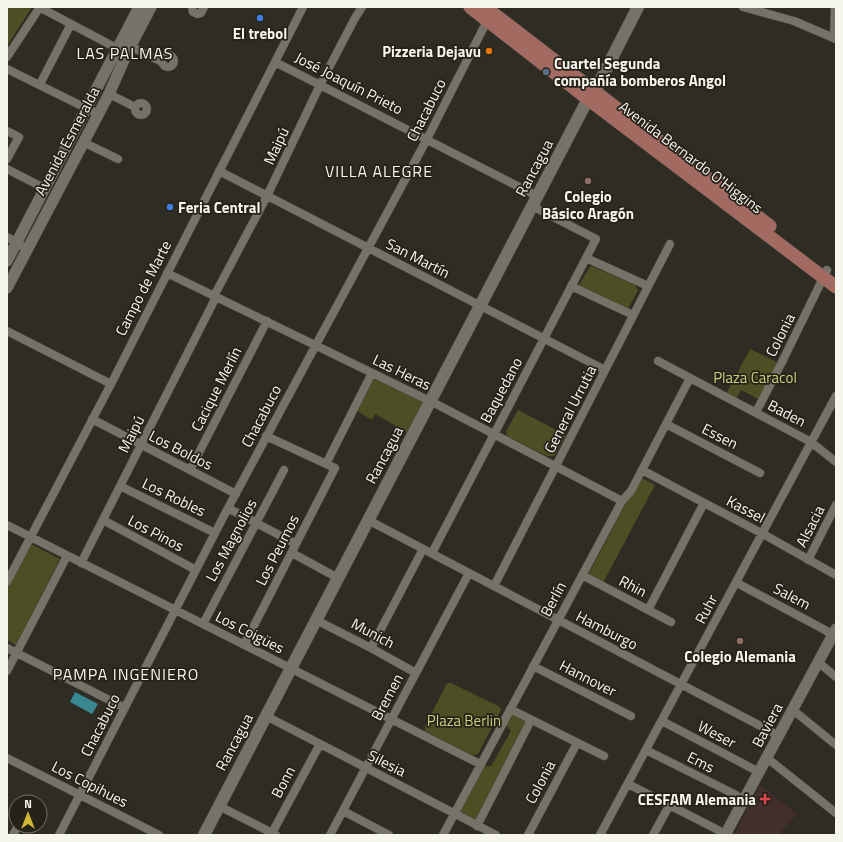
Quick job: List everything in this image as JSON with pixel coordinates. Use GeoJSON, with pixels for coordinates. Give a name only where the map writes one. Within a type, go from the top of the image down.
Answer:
{"type":"FeatureCollection","features":[{"type":"Feature","properties":{"kind":"main road","name":"Avenida Bernardo O'Higgins"},"geometry":{"type":"LineString","coordinates":[[470,7],[489,14],[592,95],[829,275],[836,287]]}},
{"type":"Feature","properties":{"kind":"main road","name":"Rancagua"},"geometry":{"type":"LineString","coordinates":[[204,835],[480,305],[638,7]]}},
{"type":"Feature","properties":{"kind":"street"},"geometry":{"type":"LineString","coordinates":[[7,57],[40,7],[71,24],[125,49],[162,62]]}},
{"type":"Feature","properties":{"kind":"street"},"geometry":{"type":"LineString","coordinates":[[192,7],[192,10],[197,14],[201,13],[204,7]]}},
{"type":"Feature","properties":{"kind":"street","name":"Campo de Marte"},"geometry":{"type":"LineString","coordinates":[[7,582],[111,384],[303,7]]}},
{"type":"Feature","properties":{"kind":"street","name":"Maipú"},"geometry":{"type":"LineString","coordinates":[[82,563],[215,296],[268,196],[320,85],[362,7]]}},
{"type":"Feature","properties":{"kind":"street"},"geometry":{"type":"LineString","coordinates":[[743,7],[794,20],[835,38],[835,7]]}},
{"type":"Feature","properties":{"kind":"street","name":"Avenida Esmeralda"},"geometry":{"type":"LineString","coordinates":[[7,288],[108,94],[125,49],[143,8]]}},
{"type":"Feature","properties":{"kind":"street","name":"Chacabuco"},"geometry":{"type":"LineString","coordinates":[[60,835],[228,508],[427,139],[489,14]]}},
{"type":"Feature","properties":{"kind":"street"},"geometry":{"type":"LineString","coordinates":[[40,84],[71,24]]}},
{"type":"Feature","properties":{"kind":"street","name":"Avenida Esmeralda"},"geometry":{"type":"LineString","coordinates":[[7,261],[12,239],[45,187],[86,108],[125,49]]}},
{"type":"Feature","properties":{"kind":"street","name":"José Joaquín Prieto"},"geometry":{"type":"LineString","coordinates":[[275,62],[427,139],[535,201],[596,239]]}},
{"type":"Feature","properties":{"kind":"street"},"geometry":{"type":"LineString","coordinates":[[7,68],[98,114]]}},
{"type":"Feature","properties":{"kind":"street"},"geometry":{"type":"LineString","coordinates":[[108,94],[135,107]]}},
{"type":"Feature","properties":{"kind":"street"},"geometry":{"type":"LineString","coordinates":[[7,131],[19,137],[7,159]]}},
{"type":"Feature","properties":{"kind":"street"},"geometry":{"type":"LineString","coordinates":[[83,142],[118,159]]}},
{"type":"Feature","properties":{"kind":"street"},"geometry":{"type":"LineString","coordinates":[[7,169],[45,187],[60,185]]}},
{"type":"Feature","properties":{"kind":"street","name":"San Martín"},"geometry":{"type":"LineString","coordinates":[[219,170],[605,370]]}},
{"type":"Feature","properties":{"kind":"street"},"geometry":{"type":"LineString","coordinates":[[45,187],[52,201]]}},
{"type":"Feature","properties":{"kind":"street"},"geometry":{"type":"LineString","coordinates":[[12,239],[28,249]]}},
{"type":"Feature","properties":{"kind":"street","name":"Baquedano"},"geometry":{"type":"LineString","coordinates":[[432,553],[596,239]]}},
{"type":"Feature","properties":{"kind":"street","name":"General Urrutia"},"geometry":{"type":"LineString","coordinates":[[494,586],[670,244]]}},
{"type":"Feature","properties":{"kind":"street"},"geometry":{"type":"LineString","coordinates":[[586,258],[648,286]]}},
{"type":"Feature","properties":{"kind":"street","name":"Las Heras"},"geometry":{"type":"LineString","coordinates":[[167,273],[430,401],[622,501]]}},
{"type":"Feature","properties":{"kind":"street","name":"Colonia"},"geometry":{"type":"LineString","coordinates":[[756,412],[829,275]]}},
{"type":"Feature","properties":{"kind":"street"},"geometry":{"type":"LineString","coordinates":[[571,286],[633,315]]}},
{"type":"Feature","properties":{"kind":"street","name":"Cacique Merlín"},"geometry":{"type":"LineString","coordinates":[[190,470],[267,321]]}},
{"type":"Feature","properties":{"kind":"street"},"geometry":{"type":"LineString","coordinates":[[7,331],[111,384]]}},
{"type":"Feature","properties":{"kind":"street","name":"Baden"},"geometry":{"type":"LineString","coordinates":[[658,361],[811,442],[836,462]]}},
{"type":"Feature","properties":{"kind":"street"},"geometry":{"type":"LineString","coordinates":[[266,436],[326,464],[372,373]]}},
{"type":"Feature","properties":{"kind":"street","name":"Berlín"},"geometry":{"type":"LineString","coordinates":[[443,835],[582,574],[622,501],[631,491],[690,378]]}},
{"type":"Feature","properties":{"kind":"street","name":"Ruhr"},"geometry":{"type":"LineString","coordinates":[[600,835],[737,583],[836,396]]}},
{"type":"Feature","properties":{"kind":"street","name":"Los Boldos"},"geometry":{"type":"LineString","coordinates":[[92,419],[236,494]]}},
{"type":"Feature","properties":{"kind":"street","name":"Essen"},"geometry":{"type":"LineString","coordinates":[[666,424],[760,473]]}},
{"type":"Feature","properties":{"kind":"street","name":"Los Peumos"},"geometry":{"type":"LineString","coordinates":[[244,645],[335,468],[326,464]]}},
{"type":"Feature","properties":{"kind":"street","name":"Los Magnolios"},"geometry":{"type":"LineString","coordinates":[[203,624],[284,470]]}},
{"type":"Feature","properties":{"kind":"street","name":"Kassel"},"geometry":{"type":"LineString","coordinates":[[642,470],[763,534],[836,575]]}},
{"type":"Feature","properties":{"kind":"street","name":"Los Robles"},"geometry":{"type":"LineString","coordinates":[[120,486],[215,533]]}},
{"type":"Feature","properties":{"kind":"street"},"geometry":{"type":"LineString","coordinates":[[648,610],[704,503]]}},
{"type":"Feature","properties":{"kind":"street","name":"Alsacia"},"geometry":{"type":"LineString","coordinates":[[808,560],[836,505]]}},
{"type":"Feature","properties":{"kind":"street"},"geometry":{"type":"LineString","coordinates":[[228,508],[296,544]]}},
{"type":"Feature","properties":{"kind":"street","name":"Los Pinos"},"geometry":{"type":"LineString","coordinates":[[103,520],[196,570]]}},
{"type":"Feature","properties":{"kind":"street","name":"Hamburgo"},"geometry":{"type":"LineString","coordinates":[[368,520],[682,684],[778,736]]}},
{"type":"Feature","properties":{"kind":"street","name":"Los Coigües"},"geometry":{"type":"LineString","coordinates":[[7,525],[480,764]]}},
{"type":"Feature","properties":{"kind":"street"},"geometry":{"type":"LineString","coordinates":[[371,648],[423,549]]}},
{"type":"Feature","properties":{"kind":"street"},"geometry":{"type":"LineString","coordinates":[[292,553],[338,578]]}},
{"type":"Feature","properties":{"kind":"street"},"geometry":{"type":"LineString","coordinates":[[7,671],[67,556]]}},
{"type":"Feature","properties":{"kind":"street","name":"Bremen"},"geometry":{"type":"LineString","coordinates":[[330,835],[469,573]]}},
{"type":"Feature","properties":{"kind":"street","name":"Rhin"},"geometry":{"type":"LineString","coordinates":[[582,574],[671,622]]}},
{"type":"Feature","properties":{"kind":"street","name":"Salem"},"geometry":{"type":"LineString","coordinates":[[737,583],[825,630],[834,632]]}},
{"type":"Feature","properties":{"kind":"street","name":"Munich"},"geometry":{"type":"LineString","coordinates":[[316,620],[416,673]]}},
{"type":"Feature","properties":{"kind":"street","name":"Baviera"},"geometry":{"type":"LineString","coordinates":[[724,835],[834,632]]}},
{"type":"Feature","properties":{"kind":"street"},"geometry":{"type":"LineString","coordinates":[[7,648],[124,708]]}},
{"type":"Feature","properties":{"kind":"street"},"geometry":{"type":"LineString","coordinates":[[818,662],[836,677]]}},
{"type":"Feature","properties":{"kind":"street","name":"Hannover"},"geometry":{"type":"LineString","coordinates":[[533,666],[631,716]]}},
{"type":"Feature","properties":{"kind":"street"},"geometry":{"type":"LineString","coordinates":[[510,709],[604,756]]}},
{"type":"Feature","properties":{"kind":"street"},"geometry":{"type":"LineString","coordinates":[[793,710],[836,745]]}},
{"type":"Feature","properties":{"kind":"street","name":"Silesia"},"geometry":{"type":"LineString","coordinates":[[266,716],[496,835]]}},
{"type":"Feature","properties":{"kind":"street"},"geometry":{"type":"LineString","coordinates":[[477,826],[531,720]]}},
{"type":"Feature","properties":{"kind":"street","name":"Weser"},"geometry":{"type":"LineString","coordinates":[[662,721],[759,772]]}},
{"type":"Feature","properties":{"kind":"street","name":"Colonia"},"geometry":{"type":"LineString","coordinates":[[528,835],[577,743]]}},
{"type":"Feature","properties":{"kind":"street","name":"Bonn"},"geometry":{"type":"LineString","coordinates":[[274,834],[320,744]]}},
{"type":"Feature","properties":{"kind":"street","name":"Ems"},"geometry":{"type":"LineString","coordinates":[[646,750],[743,801]]}},
{"type":"Feature","properties":{"kind":"street","name":"Los Copihues"},"geometry":{"type":"LineString","coordinates":[[7,758],[159,835]]}},
{"type":"Feature","properties":{"kind":"street"},"geometry":{"type":"LineString","coordinates":[[767,758],[836,813]]}},
{"type":"Feature","properties":{"kind":"street"},"geometry":{"type":"LineString","coordinates":[[628,784],[718,830],[724,835]]}},
{"type":"Feature","properties":{"kind":"street"},"geometry":{"type":"LineString","coordinates":[[219,806],[274,834]]}},
{"type":"Feature","properties":{"kind":"street"},"geometry":{"type":"LineString","coordinates":[[653,835],[669,806]]}},
{"type":"Feature","properties":{"kind":"street"},"geometry":{"type":"LineString","coordinates":[[343,811],[389,835]]}},
{"type":"Feature","properties":{"kind":"shaded area","name":"CESFAM Alemania"},"geometry":{"type":"Polygon","coordinates":[[[760,785],[797,814],[778,835],[734,835],[760,785]]]}},
{"type":"Feature","properties":{"kind":"green space"},"geometry":{"type":"Polygon","coordinates":[[[7,7],[32,7],[7,46],[7,7]]]}},
{"type":"Feature","properties":{"kind":"green space"},"geometry":{"type":"Polygon","coordinates":[[[591,266],[635,285],[638,290],[628,309],[579,285],[591,266]]]}},
{"type":"Feature","properties":{"kind":"green space","name":"Plaza Caracol"},"geometry":{"type":"Polygon","coordinates":[[[750,349],[781,364],[762,401],[741,390],[735,401],[725,396],[750,349]]]}},
{"type":"Feature","properties":{"kind":"green space"},"geometry":{"type":"Polygon","coordinates":[[[376,376],[429,402],[412,435],[375,414],[372,420],[357,411],[376,376]]]}},
{"type":"Feature","properties":{"kind":"green space"},"geometry":{"type":"Polygon","coordinates":[[[518,410],[566,435],[554,456],[547,456],[507,436],[506,431],[518,410]]]}},
{"type":"Feature","properties":{"kind":"green space"},"geometry":{"type":"Polygon","coordinates":[[[640,477],[655,485],[603,583],[588,575],[640,477]]]}},
{"type":"Feature","properties":{"kind":"green space"},"geometry":{"type":"Polygon","coordinates":[[[31,544],[60,559],[16,645],[7,640],[7,589],[31,544]]]}},
{"type":"Feature","properties":{"kind":"green space","name":"Plaza Berlin"},"geometry":{"type":"Polygon","coordinates":[[[448,683],[451,683],[500,707],[501,710],[478,754],[471,755],[425,731],[425,726],[448,683]]]}},
{"type":"Feature","properties":{"kind":"green space"},"geometry":{"type":"Polygon","coordinates":[[[510,712],[526,722],[477,822],[459,812],[480,767],[491,766],[511,731],[504,723],[510,712]]]}},
{"type":"Feature","properties":{"kind":"water"},"geometry":{"type":"Polygon","coordinates":[[[75,692],[98,704],[92,714],[70,702],[75,692]]]}},
{"type":"Feature","properties":{"kind":"place","name":"El trebol"},"geometry":{"type":"Point","coordinates":[260,18]}},
{"type":"Feature","properties":{"kind":"place","name":"Pizzeria Dejavu"},"geometry":{"type":"Point","coordinates":[489,51]}},
{"type":"Feature","properties":{"kind":"place","name":"Cuartel Segunda compañía bomberos Angol"},"geometry":{"type":"Point","coordinates":[546,72]}},
{"type":"Feature","properties":{"kind":"place","name":"Colegio Básico Aragón"},"geometry":{"type":"Point","coordinates":[588,181]}},
{"type":"Feature","properties":{"kind":"place","name":"Feria Central"},"geometry":{"type":"Point","coordinates":[170,207]}},
{"type":"Feature","properties":{"kind":"place","name":"Colegio Alemania"},"geometry":{"type":"Point","coordinates":[740,641]}},
{"type":"Feature","properties":{"kind":"place","name":"CESFAM Alemania"},"geometry":{"type":"Point","coordinates":[765,799]}},
{"type":"Feature","properties":{"kind":"district","name":"LAS PALMAS"},"geometry":{"type":"Point","coordinates":[125,53]}},
{"type":"Feature","properties":{"kind":"district","name":"VILLA ALEGRE"},"geometry":{"type":"Point","coordinates":[379,171]}},
{"type":"Feature","properties":{"kind":"district","name":"PAMPA INGENIERO"},"geometry":{"type":"Point","coordinates":[126,674]}}]}
